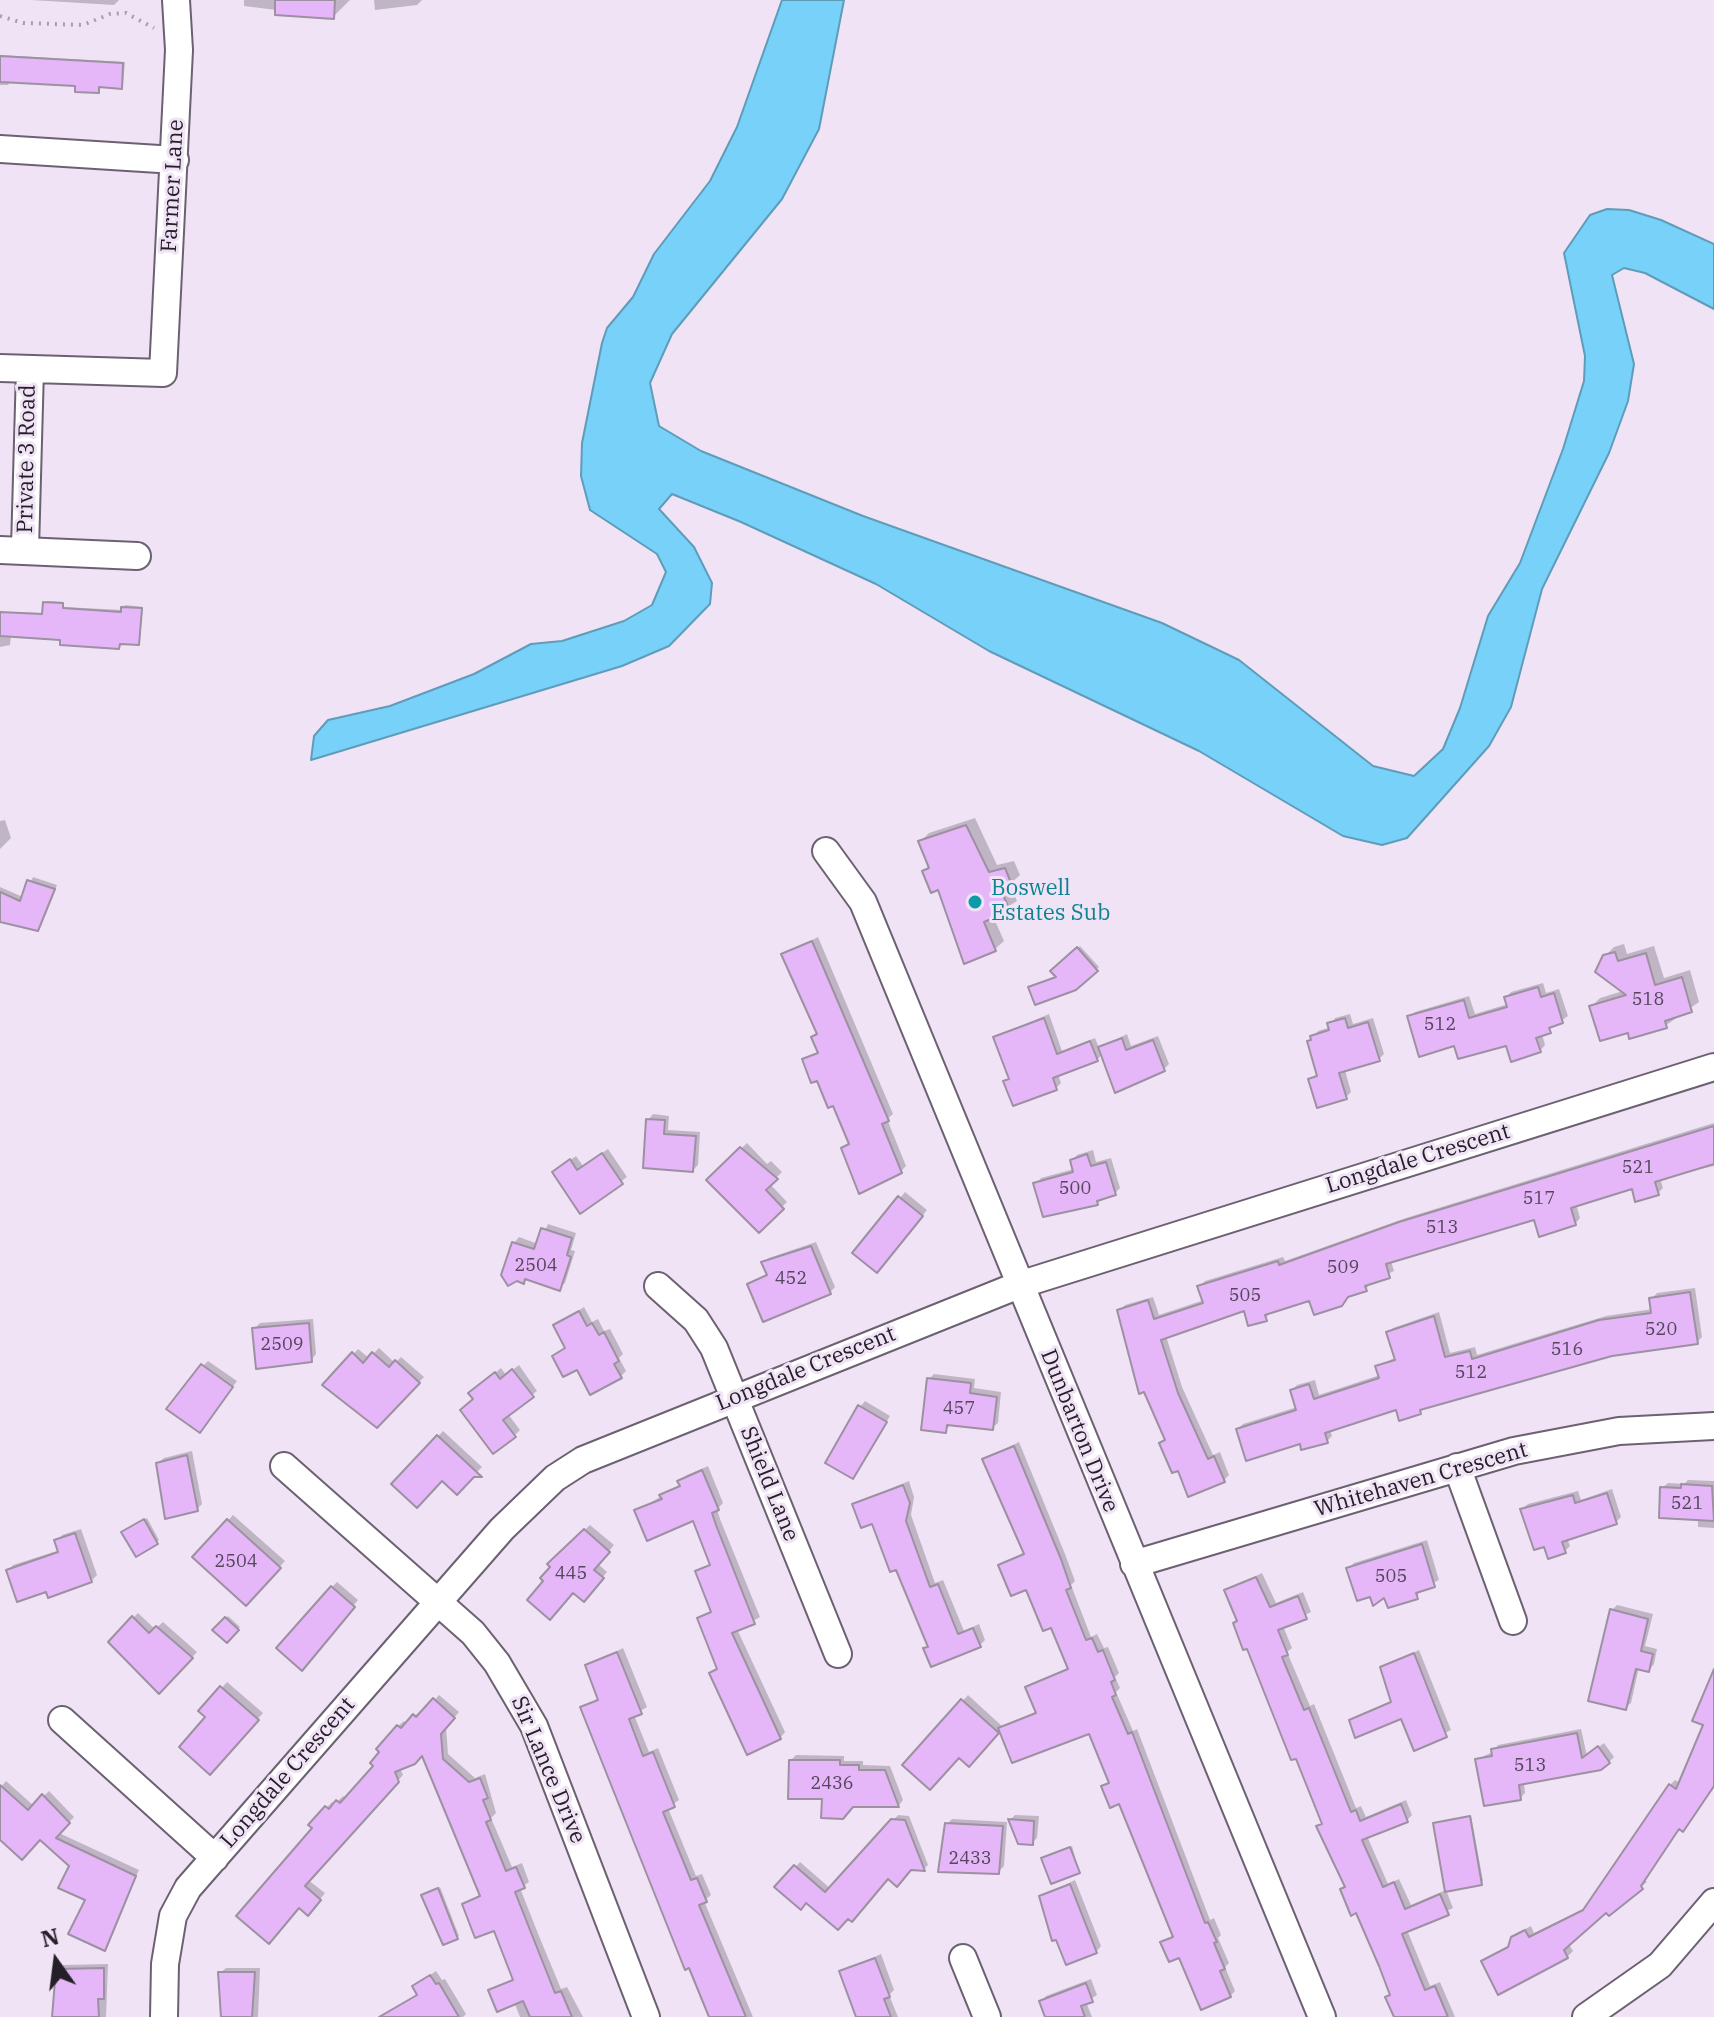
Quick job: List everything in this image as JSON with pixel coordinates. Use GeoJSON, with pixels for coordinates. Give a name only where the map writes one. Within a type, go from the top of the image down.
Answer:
{"type":"FeatureCollection","features":[{"type":"Feature","properties":{"kind":"street","name":"Farmer Lane"},"geometry":{"type":"LineString","coordinates":[[30,369],[163,373],[175,160],[176,0]]}},
{"type":"Feature","properties":{"kind":"street"},"geometry":{"type":"LineString","coordinates":[[0,149],[175,160]]}},
{"type":"Feature","properties":{"kind":"street"},"geometry":{"type":"LineString","coordinates":[[0,368],[30,369]]}},
{"type":"Feature","properties":{"kind":"street","name":"Private 3 Road"},"geometry":{"type":"LineString","coordinates":[[13,549],[30,369]]}},
{"type":"Feature","properties":{"kind":"street"},"geometry":{"type":"LineString","coordinates":[[13,549],[137,556]]}},
{"type":"Feature","properties":{"kind":"street","name":"Dunbarton Drive"},"geometry":{"type":"LineString","coordinates":[[826,851],[863,902],[1322,2017]]}},
{"type":"Feature","properties":{"kind":"street","name":"Longdale Crescent"},"geometry":{"type":"LineString","coordinates":[[164,2017],[165,1964],[173,1916],[188,1888],[502,1529],[555,1478],[583,1460],[1019,1285],[1714,1067]]}},
{"type":"Feature","properties":{"kind":"street","name":"Shield Lane"},"geometry":{"type":"LineString","coordinates":[[658,1286],[696,1320],[714,1348],[838,1654]]}},
{"type":"Feature","properties":{"kind":"street","name":"Whitehaven Crescent"},"geometry":{"type":"LineString","coordinates":[[1134,1564],[1457,1467],[1619,1431],[1714,1426]]}},
{"type":"Feature","properties":{"kind":"street","name":"Sir Lance Drive"},"geometry":{"type":"LineString","coordinates":[[284,1466],[473,1633],[497,1663],[534,1726],[646,2017]]}},
{"type":"Feature","properties":{"kind":"street"},"geometry":{"type":"LineString","coordinates":[[1457,1467],[1513,1621]]}},
{"type":"Feature","properties":{"kind":"street"},"geometry":{"type":"LineString","coordinates":[[62,1720],[215,1858]]}},
{"type":"Feature","properties":{"kind":"street"},"geometry":{"type":"LineString","coordinates":[[1586,2017],[1660,1965],[1714,1902]]}},
{"type":"Feature","properties":{"kind":"street"},"geometry":{"type":"LineString","coordinates":[[963,1958],[987,2017]]}},
{"type":"Feature","properties":{"kind":"path"},"geometry":{"type":"LineString","coordinates":[[0,16],[23,23],[83,25],[110,14],[126,13],[150,27],[178,33]]}},
{"type":"Feature","properties":{"kind":"water"},"geometry":{"type":"Polygon","coordinates":[[[782,0],[844,0],[819,129],[782,199],[672,334],[650,383],[659,426],[701,451],[863,516],[1162,623],[1239,660],[1373,766],[1414,776],[1443,749],[1460,708],[1488,616],[1520,563],[1563,449],[1584,381],[1585,356],[1564,253],[1590,215],[1607,209],[1629,210],[1661,220],[1714,244],[1714,309],[1645,273],[1624,268],[1612,275],[1634,364],[1628,401],[1609,453],[1542,589],[1511,707],[1489,746],[1407,838],[1382,845],[1343,836],[1199,751],[989,651],[876,584],[672,494],[659,509],[694,547],[712,583],[710,604],[669,646],[622,666],[311,760],[314,736],[328,720],[390,706],[474,674],[531,644],[562,641],[624,621],[652,605],[666,572],[657,554],[590,510],[581,476],[582,443],[602,343],[607,328],[633,297],[654,254],[710,181],[737,127],[782,0]]]}},
{"type":"Feature","properties":{"kind":"building"},"geometry":{"type":"Polygon","coordinates":[[[275,0],[335,0],[334,19],[275,15],[275,0]]]}},
{"type":"Feature","properties":{"kind":"building"},"geometry":{"type":"Polygon","coordinates":[[[0,56],[123,63],[122,89],[99,87],[99,93],[75,92],[75,86],[0,82],[0,56]]]}},
{"type":"Feature","properties":{"kind":"building"},"geometry":{"type":"Polygon","coordinates":[[[43,602],[63,603],[63,608],[121,612],[121,607],[142,608],[139,645],[120,644],[119,649],[60,645],[60,640],[0,636],[0,612],[42,614],[43,602]]]}},
{"type":"Feature","properties":{"kind":"building","name":"Boswell Estates Sub"},"geometry":{"type":"Polygon","coordinates":[[[966,825],[989,872],[1005,868],[1012,885],[1001,890],[1010,911],[984,922],[996,951],[964,964],[938,890],[931,893],[922,871],[929,868],[918,841],[966,825]]]}},
{"type":"Feature","properties":{"kind":"building"},"geometry":{"type":"Polygon","coordinates":[[[27,880],[55,889],[38,931],[0,922],[0,892],[20,901],[27,880]]]}},
{"type":"Feature","properties":{"kind":"building"},"geometry":{"type":"Polygon","coordinates":[[[812,941],[889,1121],[882,1124],[902,1173],[859,1194],[841,1148],[849,1144],[833,1106],[828,1108],[817,1081],[811,1083],[802,1059],[818,1053],[811,1037],[817,1034],[781,954],[812,941]]]}},
{"type":"Feature","properties":{"kind":"building"},"geometry":{"type":"Polygon","coordinates":[[[1077,947],[1098,971],[1076,990],[1035,1005],[1028,987],[1056,977],[1050,971],[1077,947]]]}},
{"type":"Feature","properties":{"kind":"building"},"geometry":{"type":"Polygon","coordinates":[[[1615,952],[1618,961],[1646,953],[1655,985],[1682,977],[1692,1012],[1665,1021],[1667,1028],[1629,1039],[1628,1033],[1600,1041],[1589,1006],[1626,995],[1595,972],[1603,955],[1615,952]]]}},
{"type":"Feature","properties":{"kind":"building"},"geometry":{"type":"Polygon","coordinates":[[[1538,987],[1541,997],[1554,993],[1563,1023],[1549,1028],[1551,1033],[1536,1038],[1541,1052],[1511,1062],[1506,1046],[1458,1059],[1454,1046],[1419,1057],[1407,1016],[1464,1000],[1469,1018],[1507,1007],[1504,997],[1538,987]]]}},
{"type":"Feature","properties":{"kind":"building"},"geometry":{"type":"Polygon","coordinates":[[[1044,1018],[1057,1054],[1090,1041],[1098,1061],[1053,1078],[1057,1090],[1013,1106],[1003,1081],[1009,1079],[993,1037],[1044,1018]]]}},
{"type":"Feature","properties":{"kind":"building"},"geometry":{"type":"Polygon","coordinates":[[[1345,1018],[1348,1028],[1368,1022],[1380,1061],[1339,1073],[1347,1099],[1317,1108],[1308,1079],[1317,1076],[1307,1041],[1311,1040],[1310,1036],[1329,1030],[1327,1023],[1345,1018]]]}},
{"type":"Feature","properties":{"kind":"building"},"geometry":{"type":"Polygon","coordinates":[[[1122,1038],[1126,1050],[1153,1040],[1165,1071],[1115,1093],[1098,1047],[1122,1038]]]}},
{"type":"Feature","properties":{"kind":"building"},"geometry":{"type":"Polygon","coordinates":[[[646,1119],[665,1120],[664,1134],[696,1136],[693,1172],[643,1168],[646,1119]]]}},
{"type":"Feature","properties":{"kind":"building"},"geometry":{"type":"Polygon","coordinates":[[[1714,1126],[1714,1164],[1655,1182],[1659,1195],[1635,1202],[1632,1189],[1571,1208],[1576,1225],[1539,1237],[1534,1220],[1386,1264],[1390,1278],[1365,1286],[1367,1291],[1348,1297],[1342,1306],[1314,1315],[1309,1301],[1265,1315],[1267,1321],[1248,1326],[1244,1311],[1161,1340],[1178,1393],[1208,1459],[1214,1456],[1225,1482],[1188,1497],[1178,1471],[1172,1473],[1159,1443],[1165,1440],[1144,1392],[1139,1394],[1117,1310],[1148,1300],[1154,1319],[1203,1303],[1197,1286],[1278,1261],[1279,1265],[1399,1222],[1714,1126]]]}},
{"type":"Feature","properties":{"kind":"building"},"geometry":{"type":"Polygon","coordinates":[[[740,1147],[778,1179],[766,1190],[784,1209],[759,1233],[706,1180],[740,1147]]]}},
{"type":"Feature","properties":{"kind":"building"},"geometry":{"type":"Polygon","coordinates":[[[602,1153],[623,1184],[580,1214],[552,1172],[570,1159],[577,1170],[602,1153]]]}},
{"type":"Feature","properties":{"kind":"building"},"geometry":{"type":"Polygon","coordinates":[[[1087,1154],[1091,1166],[1106,1162],[1116,1195],[1097,1201],[1098,1205],[1043,1217],[1033,1183],[1073,1172],[1070,1160],[1087,1154]]]}},
{"type":"Feature","properties":{"kind":"building"},"geometry":{"type":"Polygon","coordinates":[[[898,1196],[923,1216],[877,1273],[852,1253],[898,1196]]]}},
{"type":"Feature","properties":{"kind":"building"},"geometry":{"type":"Polygon","coordinates":[[[541,1228],[572,1238],[567,1255],[571,1257],[560,1291],[525,1279],[524,1284],[517,1281],[508,1286],[501,1275],[512,1242],[534,1249],[541,1228]]]}},
{"type":"Feature","properties":{"kind":"building"},"geometry":{"type":"Polygon","coordinates":[[[811,1246],[831,1294],[763,1322],[747,1284],[767,1275],[761,1262],[811,1246]]]}},
{"type":"Feature","properties":{"kind":"building"},"geometry":{"type":"Polygon","coordinates":[[[1690,1292],[1698,1344],[1612,1356],[1420,1410],[1421,1414],[1399,1421],[1396,1410],[1325,1433],[1328,1443],[1301,1450],[1300,1444],[1246,1461],[1236,1429],[1296,1410],[1290,1390],[1309,1384],[1314,1399],[1379,1378],[1375,1366],[1395,1360],[1386,1332],[1434,1316],[1445,1357],[1470,1351],[1472,1359],[1599,1320],[1651,1313],[1649,1298],[1690,1292]]]}},
{"type":"Feature","properties":{"kind":"building"},"geometry":{"type":"Polygon","coordinates":[[[579,1311],[587,1326],[592,1323],[599,1335],[604,1332],[619,1361],[614,1364],[622,1378],[590,1395],[577,1370],[563,1377],[552,1356],[565,1348],[553,1325],[579,1311]]]}},
{"type":"Feature","properties":{"kind":"building"},"geometry":{"type":"Polygon","coordinates":[[[309,1323],[312,1362],[256,1369],[252,1328],[309,1323]]]}},
{"type":"Feature","properties":{"kind":"building"},"geometry":{"type":"Polygon","coordinates":[[[352,1352],[363,1363],[372,1352],[389,1367],[395,1360],[420,1383],[377,1428],[322,1385],[352,1352]]]}},
{"type":"Feature","properties":{"kind":"building"},"geometry":{"type":"Polygon","coordinates":[[[201,1364],[233,1387],[200,1433],[166,1409],[201,1364]]]}},
{"type":"Feature","properties":{"kind":"building"},"geometry":{"type":"Polygon","coordinates":[[[512,1369],[534,1397],[503,1420],[516,1437],[493,1454],[460,1410],[473,1399],[468,1393],[495,1372],[500,1379],[512,1369]]]}},
{"type":"Feature","properties":{"kind":"building"},"geometry":{"type":"Polygon","coordinates":[[[927,1378],[971,1383],[970,1393],[997,1397],[993,1430],[947,1425],[946,1433],[921,1430],[927,1378]]]}},
{"type":"Feature","properties":{"kind":"building"},"geometry":{"type":"Polygon","coordinates":[[[858,1405],[887,1422],[853,1479],[825,1463],[858,1405]]]}},
{"type":"Feature","properties":{"kind":"building"},"geometry":{"type":"Polygon","coordinates":[[[437,1435],[482,1477],[474,1477],[457,1495],[442,1481],[417,1508],[391,1484],[437,1435]]]}},
{"type":"Feature","properties":{"kind":"building"},"geometry":{"type":"Polygon","coordinates":[[[1014,1446],[1061,1559],[1071,1588],[1066,1590],[1086,1640],[1092,1638],[1098,1652],[1103,1650],[1115,1680],[1111,1682],[1116,1695],[1112,1697],[1128,1734],[1132,1732],[1205,1923],[1208,1922],[1217,1942],[1214,1943],[1225,1969],[1220,1971],[1231,1997],[1201,2010],[1179,1958],[1169,1962],[1160,1942],[1173,1937],[1119,1804],[1110,1808],[1101,1786],[1109,1783],[1089,1734],[1012,1763],[998,1728],[1036,1713],[1025,1687],[1068,1669],[1051,1628],[1043,1631],[1026,1590],[1011,1596],[998,1565],[1024,1554],[982,1459],[1014,1446]]]}},
{"type":"Feature","properties":{"kind":"building"},"geometry":{"type":"Polygon","coordinates":[[[187,1455],[198,1511],[165,1519],[156,1463],[187,1455]]]}},
{"type":"Feature","properties":{"kind":"building"},"geometry":{"type":"Polygon","coordinates":[[[702,1470],[719,1510],[712,1513],[716,1525],[755,1624],[732,1633],[781,1739],[747,1755],[709,1673],[717,1669],[697,1618],[711,1612],[695,1571],[710,1565],[693,1521],[647,1541],[634,1510],[662,1499],[659,1495],[680,1486],[677,1481],[702,1470]]]}},
{"type":"Feature","properties":{"kind":"building"},"geometry":{"type":"Polygon","coordinates":[[[1681,1484],[1712,1486],[1714,1521],[1659,1518],[1660,1487],[1681,1488],[1681,1484]]]}},
{"type":"Feature","properties":{"kind":"building"},"geometry":{"type":"Polygon","coordinates":[[[903,1485],[910,1503],[906,1521],[930,1587],[938,1584],[958,1634],[973,1628],[981,1647],[931,1667],[923,1648],[928,1647],[896,1570],[890,1572],[872,1524],[861,1528],[852,1504],[903,1485]]]}},
{"type":"Feature","properties":{"kind":"building"},"geometry":{"type":"Polygon","coordinates":[[[1607,1493],[1617,1524],[1562,1542],[1566,1553],[1548,1559],[1544,1547],[1534,1550],[1520,1509],[1573,1495],[1575,1503],[1607,1493]]]}},
{"type":"Feature","properties":{"kind":"building"},"geometry":{"type":"Polygon","coordinates":[[[144,1519],[158,1544],[136,1557],[121,1532],[144,1519]]]}},
{"type":"Feature","properties":{"kind":"building"},"geometry":{"type":"Polygon","coordinates":[[[227,1519],[281,1568],[246,1606],[192,1557],[227,1519]]]}},
{"type":"Feature","properties":{"kind":"building"},"geometry":{"type":"Polygon","coordinates":[[[584,1529],[610,1552],[594,1570],[604,1578],[584,1602],[573,1593],[550,1620],[527,1600],[543,1581],[540,1578],[550,1567],[547,1564],[584,1529]]]}},
{"type":"Feature","properties":{"kind":"building"},"geometry":{"type":"Polygon","coordinates":[[[75,1533],[92,1582],[48,1598],[46,1592],[17,1602],[6,1570],[58,1552],[54,1540],[75,1533]]]}},
{"type":"Feature","properties":{"kind":"building"},"geometry":{"type":"Polygon","coordinates":[[[1422,1544],[1435,1587],[1416,1593],[1418,1599],[1388,1608],[1384,1598],[1373,1606],[1370,1597],[1357,1601],[1346,1568],[1422,1544]]]}},
{"type":"Feature","properties":{"kind":"building"},"geometry":{"type":"Polygon","coordinates":[[[1256,1577],[1270,1607],[1298,1596],[1307,1619],[1278,1630],[1288,1655],[1282,1657],[1304,1710],[1309,1708],[1351,1812],[1356,1810],[1360,1821],[1401,1804],[1408,1822],[1362,1840],[1383,1887],[1394,1882],[1405,1909],[1440,1894],[1449,1915],[1402,1934],[1425,1990],[1435,1986],[1448,2017],[1394,2017],[1385,1997],[1390,1995],[1356,1913],[1351,1916],[1340,1889],[1345,1887],[1316,1826],[1322,1824],[1296,1759],[1291,1760],[1247,1649],[1243,1650],[1233,1623],[1237,1621],[1224,1590],[1256,1577]]]}},
{"type":"Feature","properties":{"kind":"building"},"geometry":{"type":"Polygon","coordinates":[[[331,1586],[355,1607],[302,1671],[276,1648],[331,1586]]]}},
{"type":"Feature","properties":{"kind":"building"},"geometry":{"type":"Polygon","coordinates":[[[1610,1609],[1648,1619],[1641,1651],[1653,1654],[1649,1672],[1636,1669],[1626,1710],[1588,1701],[1610,1609]]]}},
{"type":"Feature","properties":{"kind":"building"},"geometry":{"type":"Polygon","coordinates":[[[132,1616],[149,1633],[156,1626],[193,1658],[159,1694],[108,1642],[132,1616]]]}},
{"type":"Feature","properties":{"kind":"building"},"geometry":{"type":"Polygon","coordinates":[[[225,1617],[239,1630],[227,1643],[212,1630],[225,1617]]]}},
{"type":"Feature","properties":{"kind":"building"},"geometry":{"type":"Polygon","coordinates":[[[617,1652],[642,1714],[629,1719],[643,1756],[653,1752],[675,1807],[663,1812],[691,1880],[697,1878],[707,1902],[699,1905],[746,2017],[709,2017],[689,1968],[685,1970],[580,1707],[598,1700],[585,1665],[617,1652]]]}},
{"type":"Feature","properties":{"kind":"building"},"geometry":{"type":"Polygon","coordinates":[[[1414,1653],[1447,1737],[1414,1751],[1401,1719],[1355,1738],[1349,1720],[1391,1702],[1380,1667],[1414,1653]]]}},
{"type":"Feature","properties":{"kind":"building"},"geometry":{"type":"Polygon","coordinates":[[[1714,1669],[1714,1786],[1683,1832],[1679,1829],[1641,1886],[1643,1889],[1609,1916],[1606,1913],[1564,1950],[1568,1958],[1498,1995],[1481,1961],[1508,1947],[1511,1937],[1525,1930],[1529,1937],[1583,1910],[1669,1784],[1676,1789],[1703,1725],[1692,1721],[1714,1669]]]}},
{"type":"Feature","properties":{"kind":"building"},"geometry":{"type":"Polygon","coordinates":[[[220,1686],[259,1720],[210,1775],[179,1747],[205,1717],[198,1711],[220,1686]]]}},
{"type":"Feature","properties":{"kind":"building"},"geometry":{"type":"Polygon","coordinates":[[[433,1698],[455,1718],[441,1734],[443,1759],[469,1782],[480,1778],[488,1798],[483,1800],[491,1820],[486,1822],[506,1871],[516,1867],[525,1888],[515,1892],[555,1993],[561,1991],[572,2017],[530,2017],[523,2001],[497,2012],[488,1990],[513,1980],[494,1931],[475,1938],[462,1904],[480,1896],[422,1756],[415,1764],[395,1772],[399,1782],[305,1886],[321,1900],[308,1916],[299,1908],[269,1944],[236,1916],[312,1828],[308,1825],[325,1806],[329,1809],[336,1800],[340,1803],[373,1766],[370,1763],[379,1752],[376,1749],[397,1725],[401,1728],[413,1714],[416,1717],[433,1698]]]}},
{"type":"Feature","properties":{"kind":"building"},"geometry":{"type":"Polygon","coordinates":[[[961,1699],[999,1733],[969,1767],[959,1758],[930,1790],[902,1765],[961,1699]]]}},
{"type":"Feature","properties":{"kind":"building"},"geometry":{"type":"Polygon","coordinates":[[[1577,1733],[1582,1758],[1598,1746],[1610,1763],[1601,1770],[1519,1785],[1521,1800],[1484,1806],[1475,1759],[1492,1756],[1491,1749],[1577,1733]]]}},
{"type":"Feature","properties":{"kind":"building"},"geometry":{"type":"Polygon","coordinates":[[[789,1760],[840,1760],[840,1765],[859,1765],[859,1770],[885,1770],[899,1807],[853,1807],[843,1819],[821,1818],[822,1799],[788,1799],[789,1760]]]}},
{"type":"Feature","properties":{"kind":"building"},"geometry":{"type":"Polygon","coordinates":[[[0,1785],[28,1810],[42,1794],[70,1823],[56,1838],[136,1876],[105,1951],[68,1934],[85,1900],[58,1888],[69,1866],[40,1840],[22,1860],[0,1840],[0,1785]]]}},
{"type":"Feature","properties":{"kind":"building"},"geometry":{"type":"Polygon","coordinates":[[[1470,1816],[1482,1885],[1445,1892],[1433,1823],[1470,1816]]]}},
{"type":"Feature","properties":{"kind":"building"},"geometry":{"type":"Polygon","coordinates":[[[891,1819],[905,1820],[925,1871],[911,1870],[897,1887],[888,1879],[852,1922],[848,1919],[838,1930],[806,1903],[801,1910],[774,1887],[794,1865],[825,1892],[891,1819]]]}},
{"type":"Feature","properties":{"kind":"building"},"geometry":{"type":"Polygon","coordinates":[[[1008,1819],[1034,1821],[1033,1845],[1018,1844],[1008,1819]]]}},
{"type":"Feature","properties":{"kind":"building"},"geometry":{"type":"Polygon","coordinates":[[[945,1823],[1003,1826],[999,1874],[938,1872],[945,1823]]]}},
{"type":"Feature","properties":{"kind":"building"},"geometry":{"type":"Polygon","coordinates":[[[1070,1847],[1080,1873],[1051,1884],[1041,1858],[1070,1847]]]}},
{"type":"Feature","properties":{"kind":"building"},"geometry":{"type":"Polygon","coordinates":[[[1070,1884],[1097,1953],[1066,1965],[1056,1940],[1052,1941],[1039,1896],[1070,1884]]]}},
{"type":"Feature","properties":{"kind":"building"},"geometry":{"type":"Polygon","coordinates":[[[438,1888],[458,1939],[443,1945],[421,1895],[438,1888]]]}},
{"type":"Feature","properties":{"kind":"building"},"geometry":{"type":"Polygon","coordinates":[[[875,1958],[890,1997],[884,1999],[891,2017],[856,2017],[839,1971],[875,1958]]]}},
{"type":"Feature","properties":{"kind":"building"},"geometry":{"type":"Polygon","coordinates":[[[104,1968],[104,1999],[98,1999],[99,2017],[52,2017],[56,1969],[104,1968]]]}},
{"type":"Feature","properties":{"kind":"building"},"geometry":{"type":"Polygon","coordinates":[[[218,1972],[255,1972],[252,2017],[221,2017],[218,1972]]]}},
{"type":"Feature","properties":{"kind":"building"},"geometry":{"type":"Polygon","coordinates":[[[430,1975],[436,1984],[439,1983],[459,2017],[379,2017],[417,1995],[412,1986],[430,1975]]]}},
{"type":"Feature","properties":{"kind":"building"},"geometry":{"type":"Polygon","coordinates":[[[1086,1983],[1093,2002],[1081,2006],[1085,2017],[1045,2017],[1039,2001],[1086,1983]]]}},
{"type":"Feature","properties":{"kind":"place","name":"Boswell Estates Sub"},"geometry":{"type":"Point","coordinates":[975,902]}}]}
